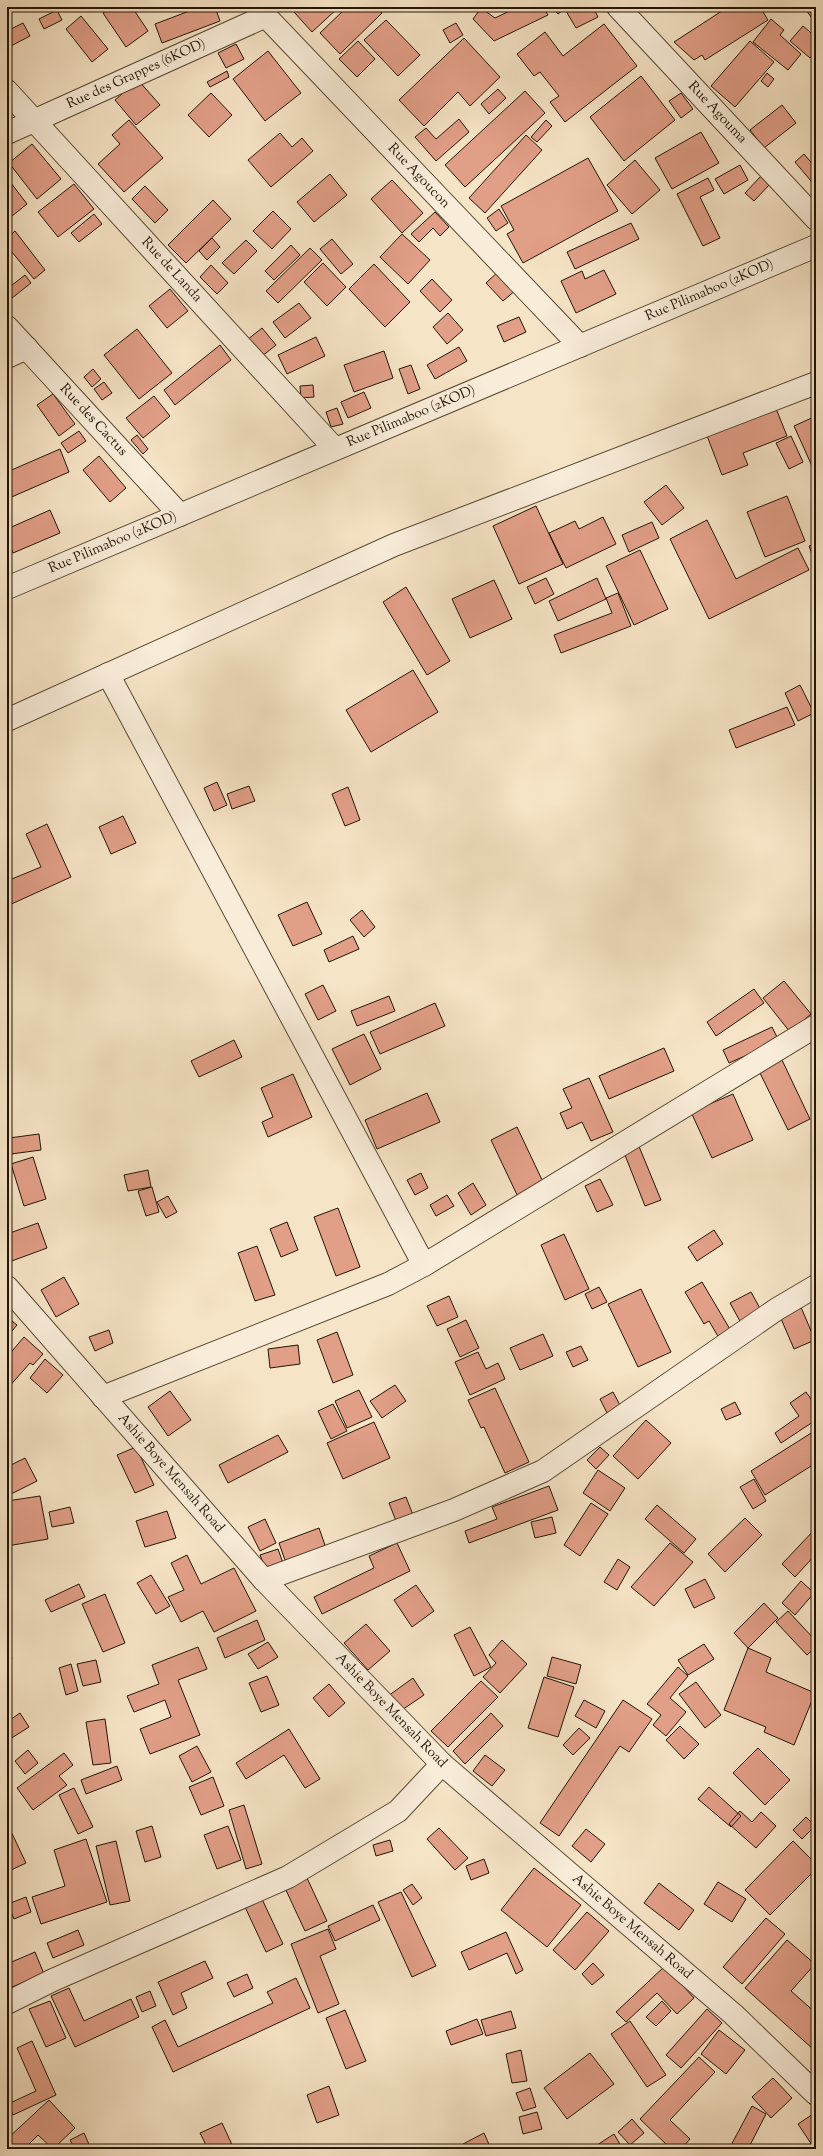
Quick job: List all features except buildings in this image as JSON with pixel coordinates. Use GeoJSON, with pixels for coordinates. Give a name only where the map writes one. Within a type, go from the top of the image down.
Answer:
{"type":"FeatureCollection","features":[{"type":"Feature","properties":{"kind":"street","name":"Rue Agouma"},"geometry":{"type":"LineString","coordinates":[[618,7],[816,219]]}},
{"type":"Feature","properties":{"kind":"street","name":"Rue des Grappes (6KOD)"},"geometry":{"type":"LineString","coordinates":[[7,133],[262,12]]}},
{"type":"Feature","properties":{"kind":"street","name":"Rue Agoucon"},"geometry":{"type":"LineString","coordinates":[[262,12],[580,346]]}},
{"type":"Feature","properties":{"kind":"street","name":"Rue de Landa"},"geometry":{"type":"LineString","coordinates":[[7,91],[335,449]]}},
{"type":"Feature","properties":{"kind":"street","name":"Rue Pilimaboo (2KOD)"},"geometry":{"type":"LineString","coordinates":[[7,588],[816,246]]}},
{"type":"Feature","properties":{"kind":"street","name":"Rue des Cactus"},"geometry":{"type":"LineString","coordinates":[[7,327],[180,515]]}},
{"type":"Feature","properties":{"kind":"street"},"geometry":{"type":"LineString","coordinates":[[7,357],[27,348]]}},
{"type":"Feature","properties":{"kind":"street"},"geometry":{"type":"LineString","coordinates":[[7,720],[394,545],[816,382]]}},
{"type":"Feature","properties":{"kind":"street"},"geometry":{"type":"LineString","coordinates":[[108,674],[424,1265]]}},
{"type":"Feature","properties":{"kind":"street"},"geometry":{"type":"LineString","coordinates":[[103,1397],[388,1284],[424,1265],[816,1026]]}},
{"type":"Feature","properties":{"kind":"street"},"geometry":{"type":"LineString","coordinates":[[264,1580],[454,1510],[543,1471],[777,1309],[816,1286]]}},
{"type":"Feature","properties":{"kind":"street","name":"Ashie Boye Mensah Road"},"geometry":{"type":"LineString","coordinates":[[7,1287],[264,1580],[442,1764],[733,2014],[816,2094]]}},
{"type":"Feature","properties":{"kind":"street"},"geometry":{"type":"LineString","coordinates":[[7,2003],[53,1980],[288,1877],[398,1811],[442,1764]]}}]}
